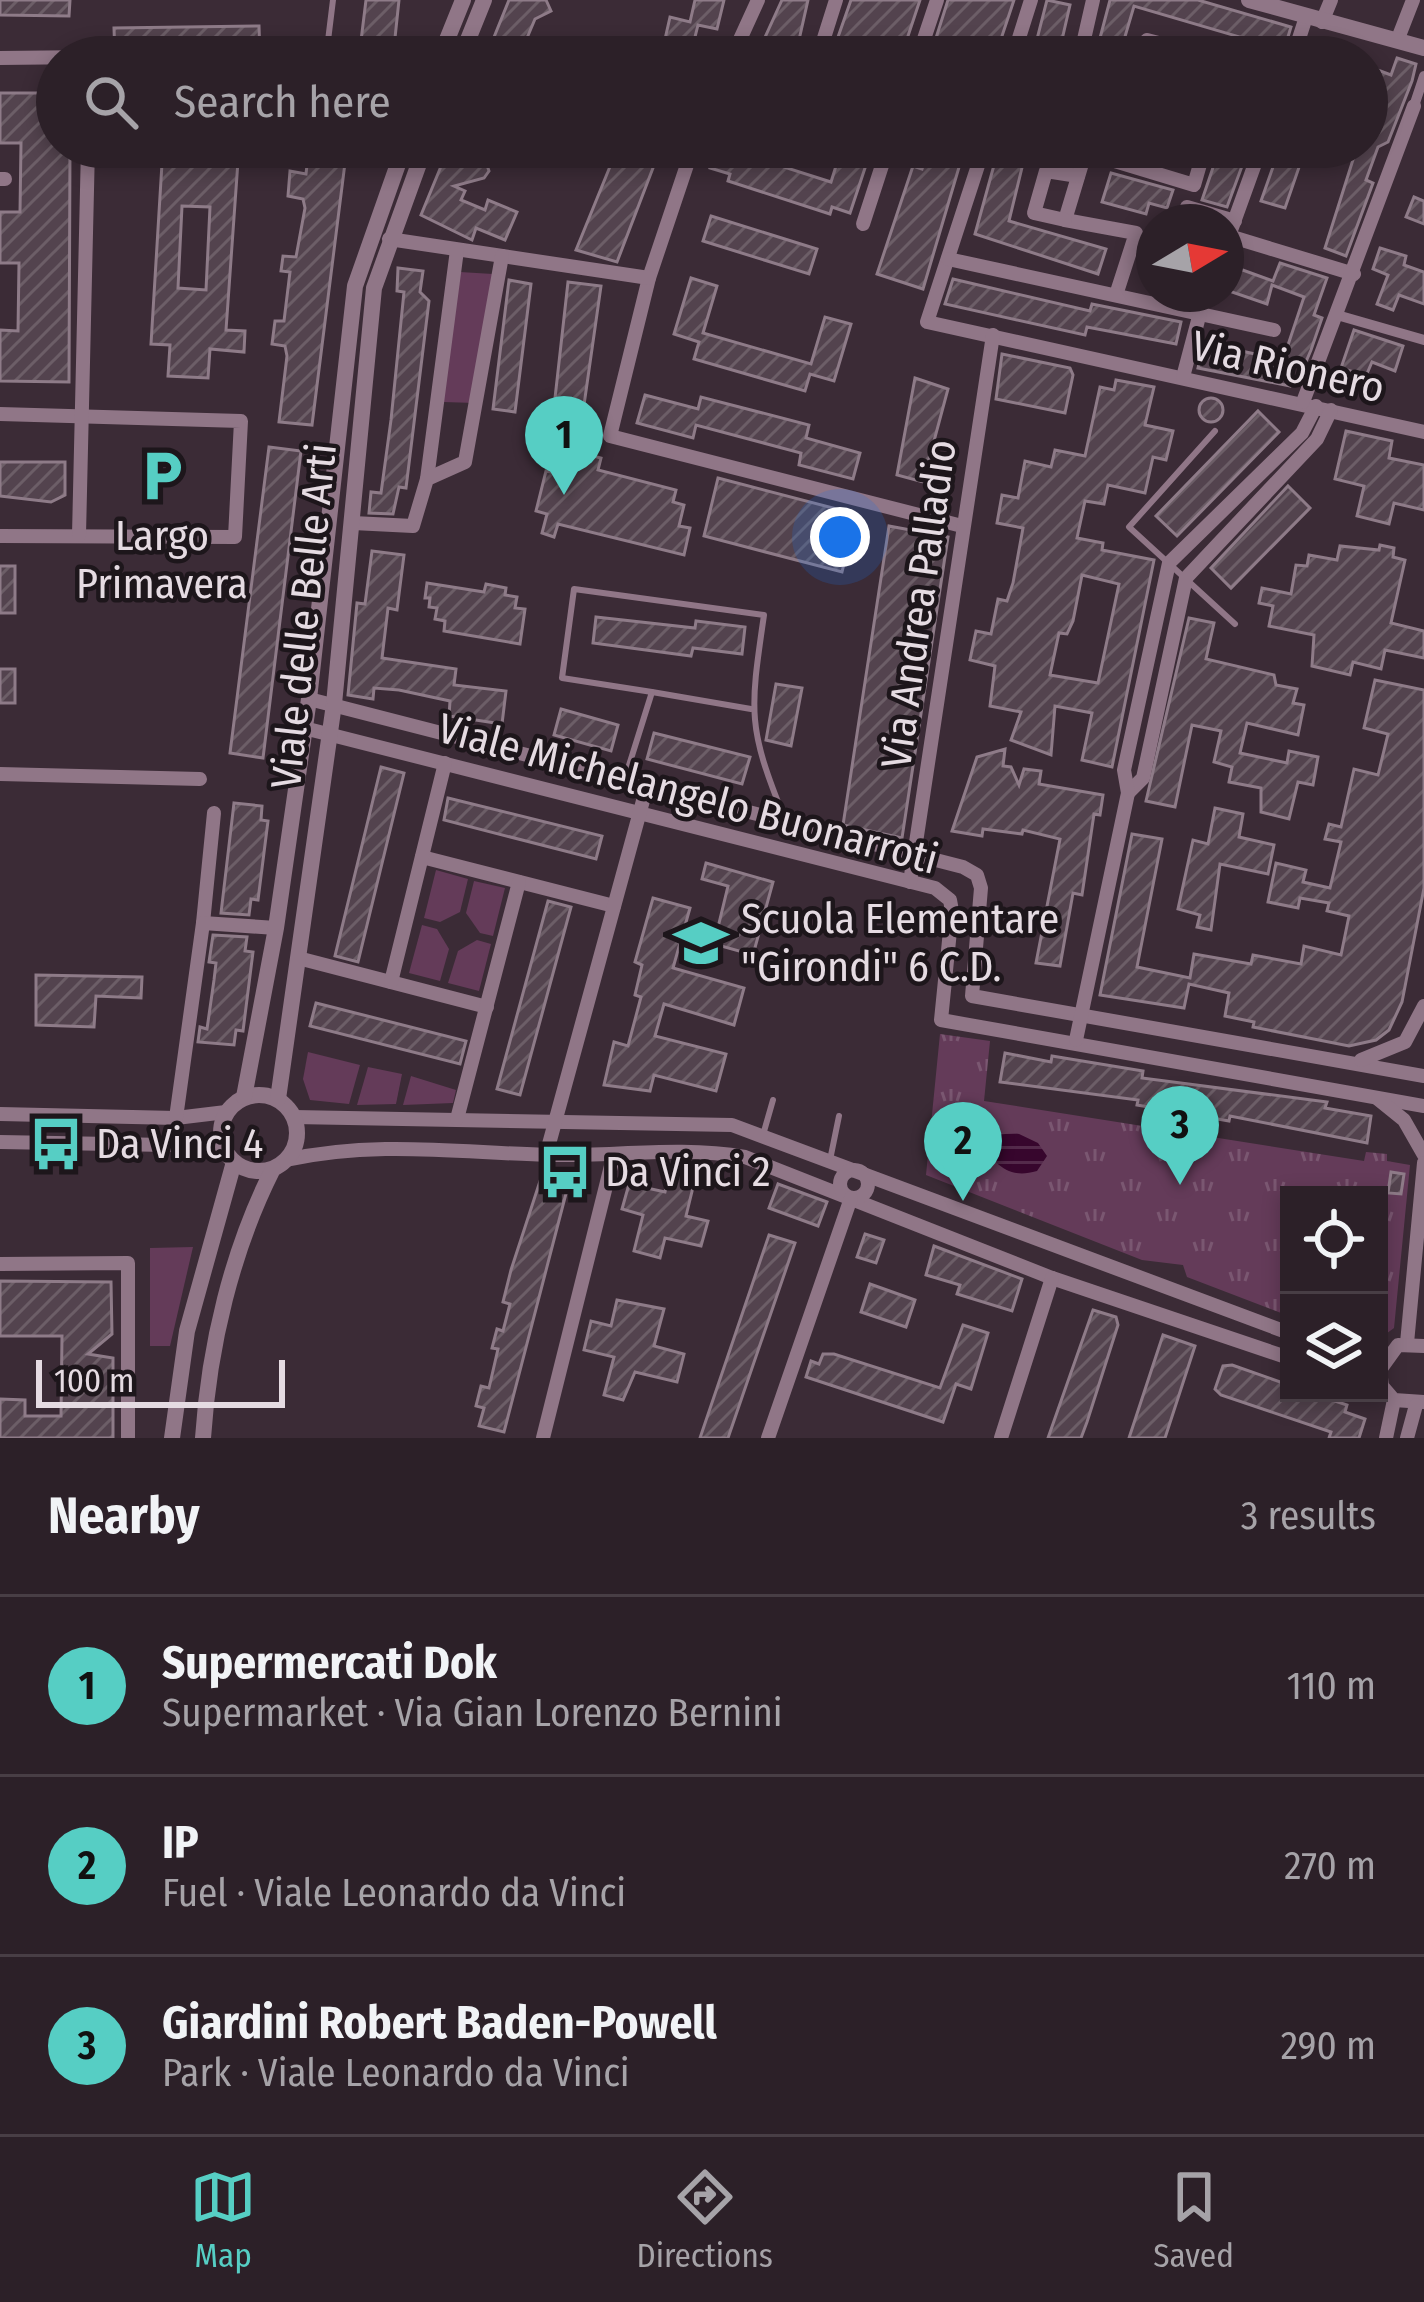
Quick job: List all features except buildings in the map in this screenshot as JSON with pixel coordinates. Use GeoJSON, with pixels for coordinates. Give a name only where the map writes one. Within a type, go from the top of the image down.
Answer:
{"type":"FeatureCollection","features":[{"type":"Feature","properties":{"kind":"street"},"geometry":{"type":"LineString","coordinates":[[448,36],[463,0]]}},
{"type":"Feature","properties":{"kind":"street"},"geometry":{"type":"LineString","coordinates":[[469,36],[484,0]]}},
{"type":"Feature","properties":{"kind":"street"},"geometry":{"type":"LineString","coordinates":[[742,36],[758,0]]}},
{"type":"Feature","properties":{"kind":"street"},"geometry":{"type":"LineString","coordinates":[[825,36],[836,0]]}},
{"type":"Feature","properties":{"kind":"street"},"geometry":{"type":"LineString","coordinates":[[925,36],[937,0]]}},
{"type":"Feature","properties":{"kind":"street"},"geometry":{"type":"LineString","coordinates":[[1019,36],[1031,0]]}},
{"type":"Feature","properties":{"kind":"street"},"geometry":{"type":"LineString","coordinates":[[1085,36],[1093,0]]}},
{"type":"Feature","properties":{"kind":"street"},"geometry":{"type":"LineString","coordinates":[[1249,0],[1377,36]]}},
{"type":"Feature","properties":{"kind":"street"},"geometry":{"type":"LineString","coordinates":[[1305,36],[1331,0]]}},
{"type":"Feature","properties":{"kind":"street"},"geometry":{"type":"LineString","coordinates":[[1397,41],[1413,0]]}},
{"type":"Feature","properties":{"kind":"street"},"geometry":{"type":"LineString","coordinates":[[1388,39],[1424,48]]}},
{"type":"Feature","properties":{"kind":"street"},"geometry":{"type":"LineString","coordinates":[[0,58],[36,58]]}},
{"type":"Feature","properties":{"kind":"street"},"geometry":{"type":"LineString","coordinates":[[1128,793],[1143,778],[1186,578],[1317,439],[1317,406],[1337,315],[1424,76]]}},
{"type":"Feature","properties":{"kind":"street"},"geometry":{"type":"LineString","coordinates":[[79,535],[87,168]]}},
{"type":"Feature","properties":{"kind":"street","name":"Viale delle Belle Arti"},"geometry":{"type":"LineString","coordinates":[[244,1097],[276,928],[309,699],[356,286],[369,235],[396,168]]}},
{"type":"Feature","properties":{"kind":"street","name":"Viale delle Belle Arti"},"geometry":{"type":"LineString","coordinates":[[278,1099],[334,704],[374,288],[417,168]]}},
{"type":"Feature","properties":{"kind":"street"},"geometry":{"type":"LineString","coordinates":[[686,168],[649,278],[610,436],[962,526]]}},
{"type":"Feature","properties":{"kind":"street"},"geometry":{"type":"LineString","coordinates":[[863,224],[881,168]]}},
{"type":"Feature","properties":{"kind":"street"},"geometry":{"type":"LineString","coordinates":[[977,168],[948,259],[1136,299]]}},
{"type":"Feature","properties":{"kind":"street"},"geometry":{"type":"LineString","coordinates":[[1065,220],[1080,168]]}},
{"type":"Feature","properties":{"kind":"street"},"geometry":{"type":"LineString","coordinates":[[1142,168],[1194,185],[1199,168]]}},
{"type":"Feature","properties":{"kind":"street"},"geometry":{"type":"LineString","coordinates":[[1241,204],[1254,168]]}},
{"type":"Feature","properties":{"kind":"street"},"geometry":{"type":"LineString","coordinates":[[1078,176],[1046,171],[1034,213],[1136,233],[1116,295]]}},
{"type":"Feature","properties":{"kind":"street"},"geometry":{"type":"LineString","coordinates":[[389,239],[649,278]]}},
{"type":"Feature","properties":{"kind":"street"},"geometry":{"type":"LineString","coordinates":[[1244,239],[1354,274]]}},
{"type":"Feature","properties":{"kind":"street"},"geometry":{"type":"LineString","coordinates":[[353,524],[413,526],[428,479],[457,250]]}},
{"type":"Feature","properties":{"kind":"street"},"geometry":{"type":"LineString","coordinates":[[428,479],[466,462],[502,256]]}},
{"type":"Feature","properties":{"kind":"street","name":"Via Rionero"},"geometry":{"type":"LineString","coordinates":[[948,259],[927,322],[1424,432]]}},
{"type":"Feature","properties":{"kind":"street"},"geometry":{"type":"LineString","coordinates":[[1183,377],[1198,312]]}},
{"type":"Feature","properties":{"kind":"street"},"geometry":{"type":"LineString","coordinates":[[1202,312],[1274,330]]}},
{"type":"Feature","properties":{"kind":"street"},"geometry":{"type":"LineString","coordinates":[[1337,315],[1424,340]]}},
{"type":"Feature","properties":{"kind":"street","name":"Via Andrea Palladio"},"geometry":{"type":"LineString","coordinates":[[910,882],[993,335]]}},
{"type":"Feature","properties":{"kind":"street"},"geometry":{"type":"LineString","coordinates":[[1076,1040],[1128,793],[1124,770],[1169,562],[1302,433],[1317,406]]}},
{"type":"Feature","properties":{"kind":"street"},"geometry":{"type":"LineString","coordinates":[[0,414],[80,412],[241,421],[235,537],[0,536]]}},
{"type":"Feature","properties":{"kind":"street","name":"Viale Michelangelo Buonarroti"},"geometry":{"type":"LineString","coordinates":[[309,699],[785,820],[977,875],[981,908],[972,996],[1424,1076]]}},
{"type":"Feature","properties":{"kind":"street","name":"Viale Michelangelo Buonarroti"},"geometry":{"type":"LineString","coordinates":[[304,728],[935,888],[950,900],[941,1020],[1076,1040],[1424,1106]]}},
{"type":"Feature","properties":{"kind":"street"},"geometry":{"type":"LineString","coordinates":[[391,982],[445,763]]}},
{"type":"Feature","properties":{"kind":"street"},"geometry":{"type":"LineString","coordinates":[[0,774],[200,779]]}},
{"type":"Feature","properties":{"kind":"street"},"geometry":{"type":"LineString","coordinates":[[546,1155],[647,786]]}},
{"type":"Feature","properties":{"kind":"street"},"geometry":{"type":"LineString","coordinates":[[176,1118],[214,813]]}},
{"type":"Feature","properties":{"kind":"street"},"geometry":{"type":"LineString","coordinates":[[422,857],[614,906]]}},
{"type":"Feature","properties":{"kind":"street"},"geometry":{"type":"LineString","coordinates":[[458,1120],[519,882]]}},
{"type":"Feature","properties":{"kind":"street"},"geometry":{"type":"LineString","coordinates":[[203,922],[276,928]]}},
{"type":"Feature","properties":{"kind":"street"},"geometry":{"type":"LineString","coordinates":[[298,958],[487,1007]]}},
{"type":"Feature","properties":{"kind":"street"},"geometry":{"type":"LineString","coordinates":[[1350,1062],[1405,1042],[1424,1006]]}},
{"type":"Feature","properties":{"kind":"street"},"geometry":{"type":"LineString","coordinates":[[1374,1096],[1404,1120],[1424,1159],[1407,1343]]}},
{"type":"Feature","properties":{"kind":"street"},"geometry":{"type":"LineString","coordinates":[[0,1114],[176,1118],[226,1112],[244,1097],[278,1099],[294,1118],[297,1138],[247,1221],[218,1331],[202,1438]]}},
{"type":"Feature","properties":{"kind":"street"},"geometry":{"type":"LineString","coordinates":[[226,1112],[223,1147],[234,1162],[253,1171],[340,1148],[514,1149],[546,1155],[701,1150],[745,1157],[1053,1275],[1280,1355]]}},
{"type":"Feature","properties":{"kind":"street"},"geometry":{"type":"LineString","coordinates":[[294,1118],[732,1125],[1280,1330]]}},
{"type":"Feature","properties":{"kind":"street"},"geometry":{"type":"LineString","coordinates":[[0,1142],[223,1147]]}},
{"type":"Feature","properties":{"kind":"street"},"geometry":{"type":"LineString","coordinates":[[543,1438],[614,1154]]}},
{"type":"Feature","properties":{"kind":"street"},"geometry":{"type":"LineString","coordinates":[[172,1438],[187,1331],[234,1162]]}},
{"type":"Feature","properties":{"kind":"street"},"geometry":{"type":"LineString","coordinates":[[768,1438],[851,1198],[841,1180],[848,1171],[861,1171]]}},
{"type":"Feature","properties":{"kind":"street"},"geometry":{"type":"LineString","coordinates":[[1001,1438],[1053,1275],[1042,1255],[1053,1246]]}},
{"type":"Feature","properties":{"kind":"street"},"geometry":{"type":"LineString","coordinates":[[1053,1275],[1073,1267],[1070,1251]]}},
{"type":"Feature","properties":{"kind":"street"},"geometry":{"type":"LineString","coordinates":[[0,1264],[128,1263],[128,1438]]}},
{"type":"Feature","properties":{"kind":"street"},"geometry":{"type":"LineString","coordinates":[[1388,1354],[1407,1343],[1424,1346]]}},
{"type":"Feature","properties":{"kind":"street"},"geometry":{"type":"LineString","coordinates":[[1388,1394],[1420,1403],[1407,1438]]}},
{"type":"Feature","properties":{"kind":"street"},"geometry":{"type":"LineString","coordinates":[[1386,1402],[1386,1438]]}},
{"type":"Feature","properties":{"kind":"lane"},"geometry":{"type":"LineString","coordinates":[[329,36],[333,0]]}},
{"type":"Feature","properties":{"kind":"lane"},"geometry":{"type":"LineString","coordinates":[[1215,431],[1129,526],[1235,624]]}},
{"type":"Feature","properties":{"kind":"lane"},"geometry":{"type":"LineString","coordinates":[[751,709],[562,678],[574,589],[764,615],[751,709],[756,748],[785,820]]}},
{"type":"Feature","properties":{"kind":"lane"},"geometry":{"type":"LineString","coordinates":[[625,780],[652,692]]}},
{"type":"Feature","properties":{"kind":"lane"},"geometry":{"type":"LineString","coordinates":[[763,1136],[773,1100]]}},
{"type":"Feature","properties":{"kind":"lane"},"geometry":{"type":"LineString","coordinates":[[830,1160],[839,1116]]}},
{"type":"Feature","properties":{"kind":"green space"},"geometry":{"type":"Polygon","coordinates":[[[460,272],[493,274],[475,403],[443,402],[460,272]]]}},
{"type":"Feature","properties":{"kind":"green space"},"geometry":{"type":"Polygon","coordinates":[[[436,870],[468,879],[460,912],[440,922],[424,918],[436,870]]]}},
{"type":"Feature","properties":{"kind":"green space"},"geometry":{"type":"Polygon","coordinates":[[[474,881],[505,888],[493,936],[480,933],[466,913],[474,881]]]}},
{"type":"Feature","properties":{"kind":"green space"},"geometry":{"type":"Polygon","coordinates":[[[422,925],[437,929],[449,949],[440,981],[409,973],[422,925]]]}},
{"type":"Feature","properties":{"kind":"green space"},"geometry":{"type":"Polygon","coordinates":[[[477,940],[491,944],[479,991],[448,983],[458,951],[477,940]]]}},
{"type":"Feature","properties":{"kind":"green space"},"geometry":{"type":"Polygon","coordinates":[[[940,1034],[990,1041],[984,1101],[1364,1161],[1366,1152],[1387,1154],[1387,1161],[1410,1165],[1394,1328],[1388,1332],[1388,1186],[1280,1186],[1280,1313],[1187,1277],[1183,1265],[1142,1260],[926,1175],[940,1034]]]}},
{"type":"Feature","properties":{"kind":"green space"},"geometry":{"type":"Polygon","coordinates":[[[308,1052],[360,1065],[349,1104],[310,1100],[303,1079],[308,1052]]]}},
{"type":"Feature","properties":{"kind":"green space"},"geometry":{"type":"Polygon","coordinates":[[[368,1067],[402,1074],[396,1104],[357,1105],[368,1067]]]}},
{"type":"Feature","properties":{"kind":"green space"},"geometry":{"type":"Polygon","coordinates":[[[411,1076],[456,1090],[453,1103],[403,1105],[411,1076]]]}},
{"type":"Feature","properties":{"kind":"green space"},"geometry":{"type":"Polygon","coordinates":[[[193,1247],[170,1346],[150,1346],[150,1248],[193,1247]]]}},
{"type":"Feature","properties":{"kind":"shaded area"},"geometry":{"type":"Polygon","coordinates":[[[1017,1133],[1038,1143],[1047,1156],[1037,1171],[1009,1171],[979,1142],[970,1145],[973,1157],[967,1154],[970,1137],[1017,1133]]]}},
{"type":"Feature","properties":{"kind":"place","name":"Largo Primavera"},"geometry":{"type":"Point","coordinates":[162,476]}},
{"type":"Feature","properties":{"kind":"place","name":"Supermercati Dok"},"geometry":{"type":"Point","coordinates":[564,495]}},
{"type":"Feature","properties":{"kind":"place","name":"Scuola Elementare \"Girondi\" 6 C.D."},"geometry":{"type":"Point","coordinates":[701,943]}},
{"type":"Feature","properties":{"kind":"place","name":"Da Vinci 4"},"geometry":{"type":"Point","coordinates":[56,1144]}},
{"type":"Feature","properties":{"kind":"place","name":"Da Vinci 2"},"geometry":{"type":"Point","coordinates":[565,1172]}},
{"type":"Feature","properties":{"kind":"place","name":"Giardini Robert Baden-Powell"},"geometry":{"type":"Point","coordinates":[1180,1185]}},
{"type":"Feature","properties":{"kind":"place","name":"IP"},"geometry":{"type":"Point","coordinates":[963,1201]}}]}
